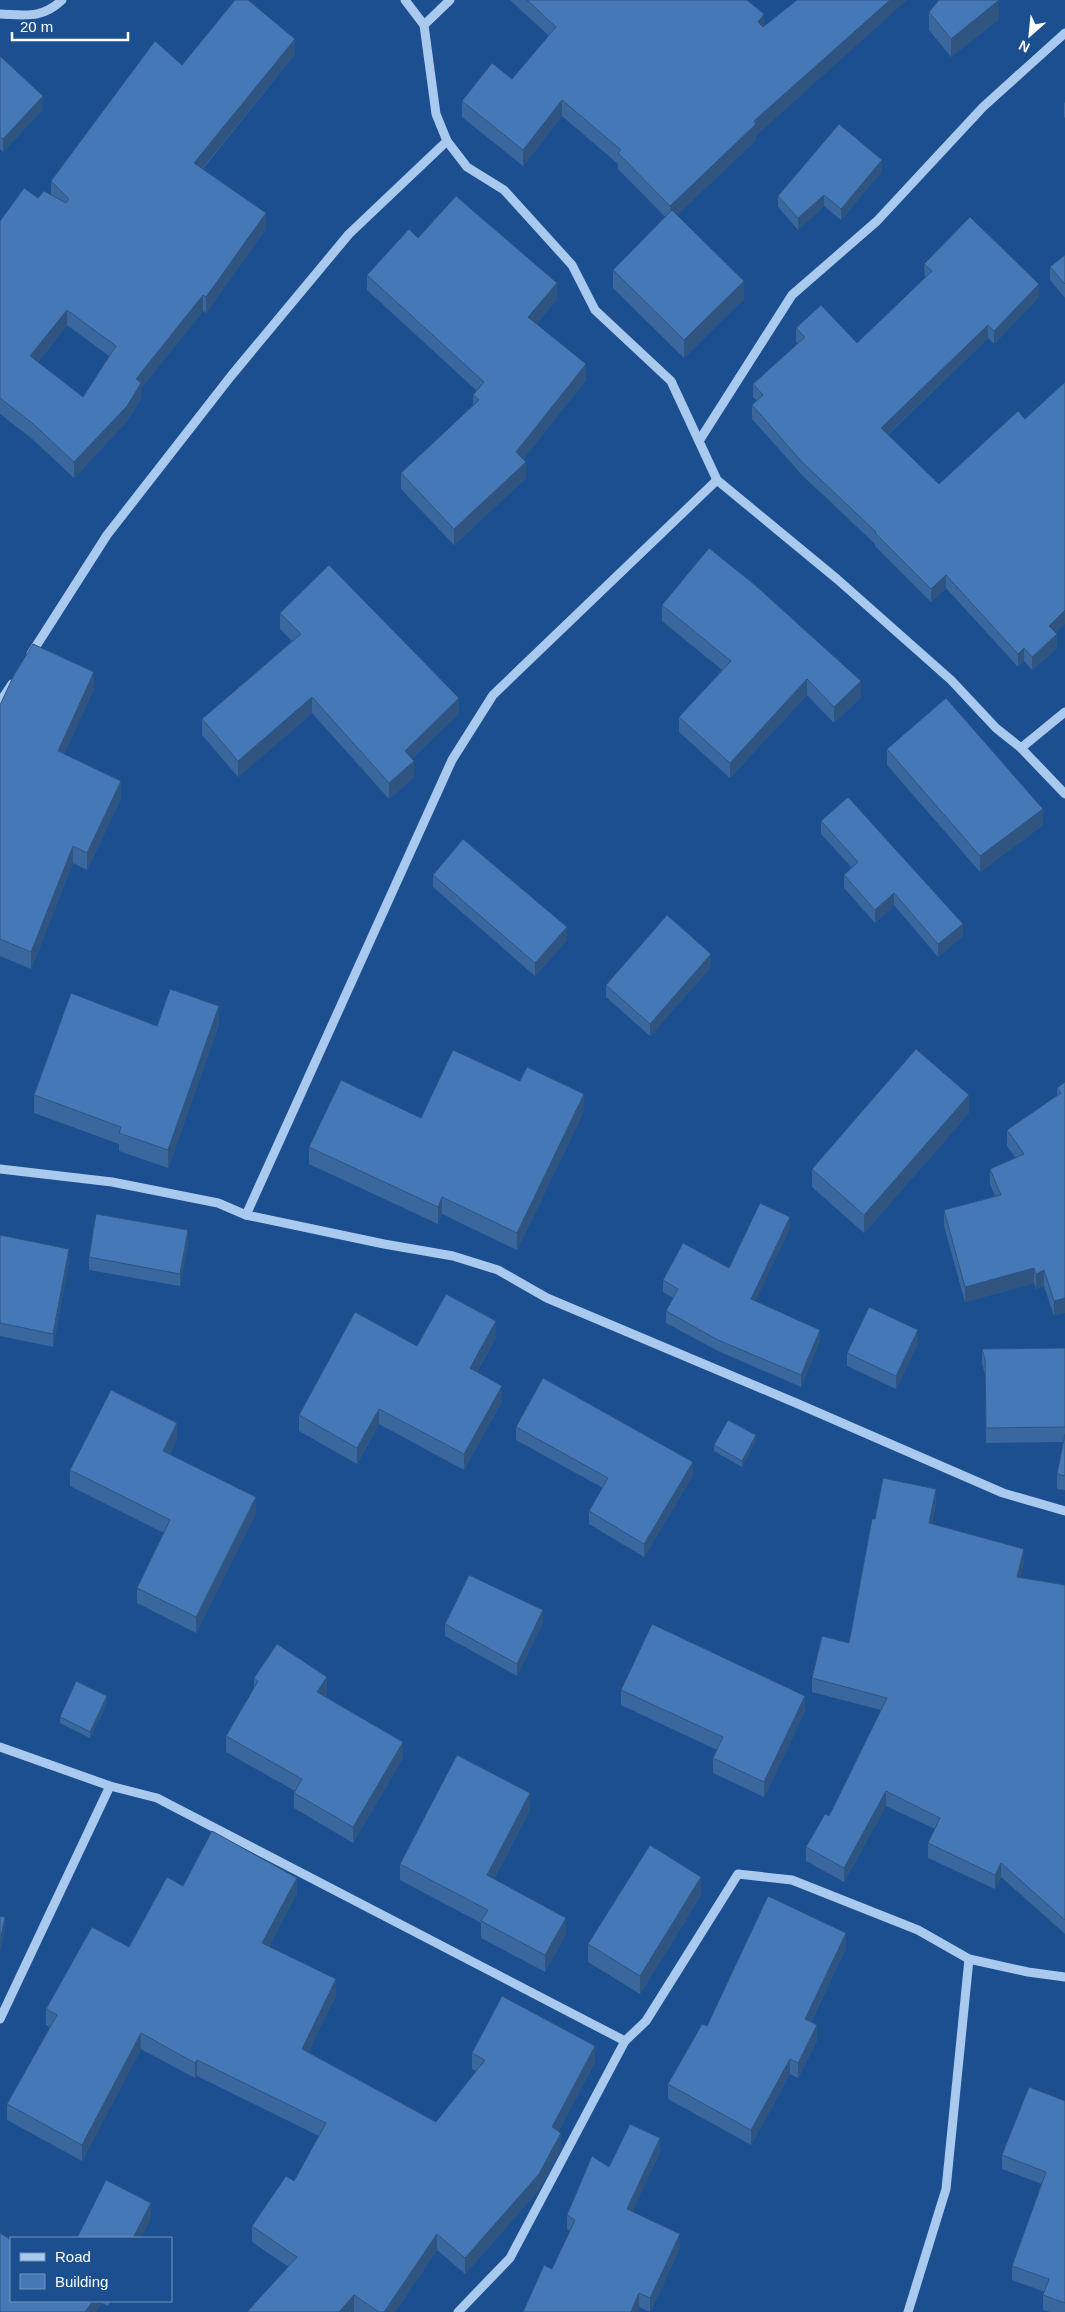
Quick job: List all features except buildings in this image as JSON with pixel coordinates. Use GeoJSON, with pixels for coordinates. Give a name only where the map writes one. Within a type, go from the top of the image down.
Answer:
{"type":"FeatureCollection","features":[{"type":"Feature","properties":{"kind":"street"},"geometry":{"type":"LineString","coordinates":[[0,14],[32,16],[53,9],[62,0]]}},
{"type":"Feature","properties":{"kind":"street"},"geometry":{"type":"LineString","coordinates":[[405,0],[424,25],[436,114],[447,142],[466,168],[504,190],[572,265],[595,310],[671,381],[717,480],[837,579],[951,680],[996,728],[1022,748],[1065,794]]}},
{"type":"Feature","properties":{"kind":"street"},"geometry":{"type":"LineString","coordinates":[[424,25],[450,0]]}},
{"type":"Feature","properties":{"kind":"street"},"geometry":{"type":"LineString","coordinates":[[699,441],[792,295],[877,221],[983,107],[1065,34]]}},
{"type":"Feature","properties":{"kind":"street"},"geometry":{"type":"LineString","coordinates":[[27,660],[107,535],[231,376],[349,234],[447,142]]}},
{"type":"Feature","properties":{"kind":"street"},"geometry":{"type":"LineString","coordinates":[[246,1215],[452,760],[493,695],[717,480]]}},
{"type":"Feature","properties":{"kind":"street"},"geometry":{"type":"LineString","coordinates":[[0,702],[16,677]]}},
{"type":"Feature","properties":{"kind":"street"},"geometry":{"type":"LineString","coordinates":[[1022,748],[1065,712]]}},
{"type":"Feature","properties":{"kind":"street"},"geometry":{"type":"LineString","coordinates":[[0,1169],[112,1182],[218,1203],[246,1215],[384,1244],[453,1256],[498,1270],[547,1298],[796,1403],[1002,1493],[1065,1511]]}},
{"type":"Feature","properties":{"kind":"street"},"geometry":{"type":"LineString","coordinates":[[0,1747],[110,1786],[157,1798],[625,2041]]}},
{"type":"Feature","properties":{"kind":"street"},"geometry":{"type":"LineString","coordinates":[[0,2019],[110,1786]]}},
{"type":"Feature","properties":{"kind":"street"},"geometry":{"type":"LineString","coordinates":[[458,2312],[510,2258],[625,2041],[646,2021],[738,1874],[792,1880],[918,1930],[970,1958],[1028,1972],[1065,1977]]}},
{"type":"Feature","properties":{"kind":"street"},"geometry":{"type":"LineString","coordinates":[[908,2312],[946,2189],[970,1958]]}}]}
